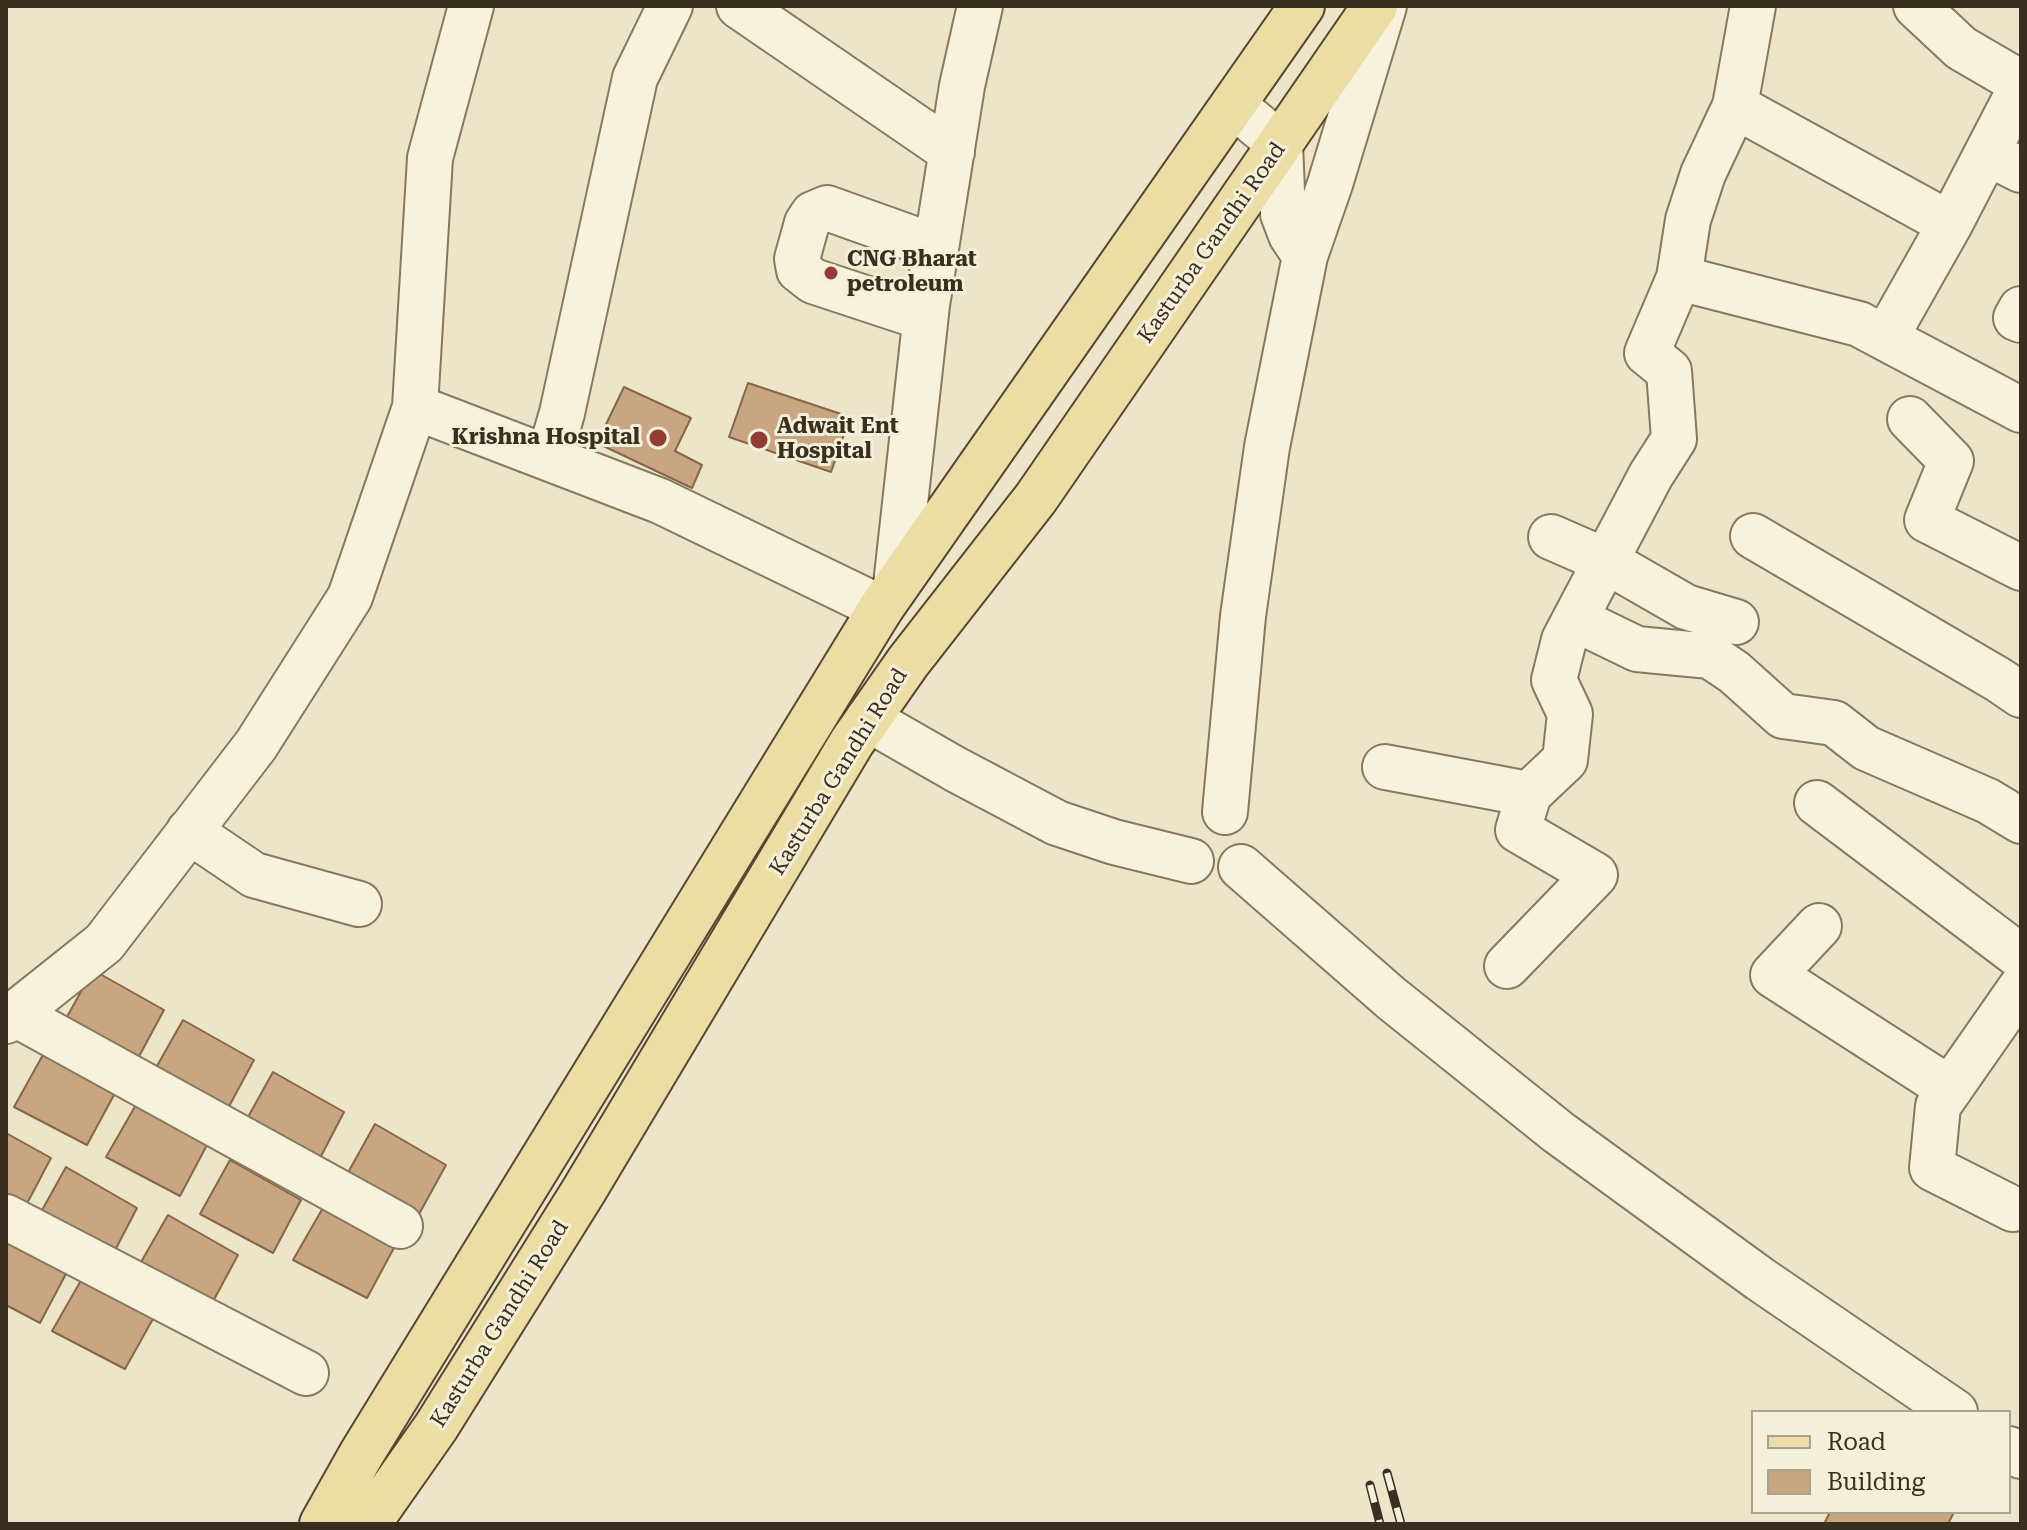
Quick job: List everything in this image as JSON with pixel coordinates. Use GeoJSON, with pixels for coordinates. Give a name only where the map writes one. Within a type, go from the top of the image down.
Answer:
{"type":"FeatureCollection","features":[{"type":"Feature","properties":{"kind":"main road"},"geometry":{"type":"LineString","coordinates":[[322,1524],[395,1399],[889,596],[1302,6]]}},
{"type":"Feature","properties":{"kind":"main road","name":"Kasturba Gandhi Road"},"geometry":{"type":"LineString","coordinates":[[368,1524],[436,1427],[583,1192],[868,719],[908,662],[1036,498],[1375,6]]}},
{"type":"Feature","properties":{"kind":"street"},"geometry":{"type":"LineString","coordinates":[[400,1226],[10,1018],[104,943],[256,745],[350,597],[415,407],[430,158],[471,6]]}},
{"type":"Feature","properties":{"kind":"street"},"geometry":{"type":"LineString","coordinates":[[549,458],[562,413],[635,78],[670,6]]}},
{"type":"Feature","properties":{"kind":"street"},"geometry":{"type":"LineString","coordinates":[[739,6],[952,152]]}},
{"type":"Feature","properties":{"kind":"street"},"geometry":{"type":"LineString","coordinates":[[415,407],[660,501],[889,596],[925,318],[962,86],[980,6]]}},
{"type":"Feature","properties":{"kind":"street"},"geometry":{"type":"LineString","coordinates":[[932,534],[980,89],[1000,6]]}},
{"type":"Feature","properties":{"kind":"street"},"geometry":{"type":"LineString","coordinates":[[1225,812],[1243,616],[1265,462],[1305,256],[1384,6]]}},
{"type":"Feature","properties":{"kind":"street"},"geometry":{"type":"LineString","coordinates":[[1507,966],[1595,875],[1518,830],[1529,794],[1565,760],[1570,714],[1554,680],[1564,640],[1651,475],[1674,439],[1669,371],[1647,353],[1679,278],[1688,220],[1703,174],[1735,106],[1753,6]]}},
{"type":"Feature","properties":{"kind":"street"},"geometry":{"type":"LineString","coordinates":[[1886,337],[1950,224],[2004,161],[2021,85],[1961,48],[1916,6]]}},
{"type":"Feature","properties":{"kind":"street"},"geometry":{"type":"LineString","coordinates":[[1233,105],[1280,144],[1283,214],[1291,235],[1305,256]]}},
{"type":"Feature","properties":{"kind":"street"},"geometry":{"type":"LineString","coordinates":[[1735,106],[1950,224]]}},
{"type":"Feature","properties":{"kind":"street"},"geometry":{"type":"LineString","coordinates":[[925,318],[813,281],[799,270],[797,259],[807,223],[813,214],[827,208],[936,247]]}},
{"type":"Feature","properties":{"kind":"street"},"geometry":{"type":"LineString","coordinates":[[1679,278],[1859,324],[2021,410]]}},
{"type":"Feature","properties":{"kind":"street"},"geometry":{"type":"LineString","coordinates":[[2021,309],[2016,318],[2021,320]]}},
{"type":"Feature","properties":{"kind":"street"},"geometry":{"type":"LineString","coordinates":[[1910,419],[1951,461],[1927,520],[2021,568]]}},
{"type":"Feature","properties":{"kind":"street"},"geometry":{"type":"LineString","coordinates":[[1753,536],[2021,695]]}},
{"type":"Feature","properties":{"kind":"street"},"geometry":{"type":"LineString","coordinates":[[1551,537],[1606,561],[1686,607],[1736,622]]}},
{"type":"Feature","properties":{"kind":"street"},"geometry":{"type":"LineString","coordinates":[[1575,619],[1637,649],[1710,656],[1734,672],[1783,716],[1834,723],[1866,748],[1988,801],[2021,821]]}},
{"type":"Feature","properties":{"kind":"street"},"geometry":{"type":"LineString","coordinates":[[868,719],[1057,823],[1114,842],[1191,861],[1210,874],[1232,874],[1241,867],[1250,850],[1249,829],[1235,815],[1215,811],[1205,815],[1190,829],[1191,861]]}},
{"type":"Feature","properties":{"kind":"street"},"geometry":{"type":"LineString","coordinates":[[1385,767],[1529,794]]}},
{"type":"Feature","properties":{"kind":"street"},"geometry":{"type":"LineString","coordinates":[[1817,803],[2021,957]]}},
{"type":"Feature","properties":{"kind":"street"},"geometry":{"type":"LineString","coordinates":[[189,831],[254,875],[359,904]]}},
{"type":"Feature","properties":{"kind":"street"},"geometry":{"type":"LineString","coordinates":[[1241,867],[1391,998],[1558,1132],[1760,1279],[1952,1410]]}},
{"type":"Feature","properties":{"kind":"street"},"geometry":{"type":"LineString","coordinates":[[1819,926],[1773,975],[1950,1089]]}},
{"type":"Feature","properties":{"kind":"street"},"geometry":{"type":"LineString","coordinates":[[2013,1209],[1932,1168],[1938,1106],[2021,987]]}},
{"type":"Feature","properties":{"kind":"street"},"geometry":{"type":"LineString","coordinates":[[6,1217],[306,1373]]}},
{"type":"Feature","properties":{"kind":"building"},"geometry":{"type":"Polygon","coordinates":[[[748,383],[850,417],[831,472],[729,437],[748,383]]]}},
{"type":"Feature","properties":{"kind":"building"},"geometry":{"type":"Polygon","coordinates":[[[624,387],[691,418],[675,451],[702,465],[692,488],[597,443],[624,387]]]}},
{"type":"Feature","properties":{"kind":"building"},"geometry":{"type":"Polygon","coordinates":[[[93,970],[164,1010],[136,1062],[63,1024],[93,970]]]}},
{"type":"Feature","properties":{"kind":"building"},"geometry":{"type":"Polygon","coordinates":[[[183,1020],[254,1060],[226,1112],[153,1073],[183,1020]]]}},
{"type":"Feature","properties":{"kind":"building"},"geometry":{"type":"Polygon","coordinates":[[[44,1053],[115,1093],[87,1145],[14,1107],[44,1053]]]}},
{"type":"Feature","properties":{"kind":"building"},"geometry":{"type":"Polygon","coordinates":[[[273,1072],[344,1112],[317,1164],[243,1126],[273,1072]]]}},
{"type":"Feature","properties":{"kind":"building"},"geometry":{"type":"Polygon","coordinates":[[[137,1103],[208,1143],[180,1196],[106,1157],[137,1103]]]}},
{"type":"Feature","properties":{"kind":"building"},"geometry":{"type":"Polygon","coordinates":[[[375,1124],[446,1165],[418,1216],[345,1178],[375,1124]]]}},
{"type":"Feature","properties":{"kind":"building"},"geometry":{"type":"Polygon","coordinates":[[[6,1133],[51,1158],[23,1211],[6,1202],[6,1133]]]}},
{"type":"Feature","properties":{"kind":"building"},"geometry":{"type":"Polygon","coordinates":[[[230,1160],[301,1200],[273,1253],[200,1214],[230,1160]]]}},
{"type":"Feature","properties":{"kind":"building"},"geometry":{"type":"Polygon","coordinates":[[[66,1167],[137,1208],[110,1260],[36,1221],[66,1167]]]}},
{"type":"Feature","properties":{"kind":"building"},"geometry":{"type":"Polygon","coordinates":[[[324,1206],[395,1246],[367,1298],[293,1260],[324,1206]]]}},
{"type":"Feature","properties":{"kind":"building"},"geometry":{"type":"Polygon","coordinates":[[[168,1215],[238,1255],[210,1307],[137,1269],[168,1215]]]}},
{"type":"Feature","properties":{"kind":"building"},"geometry":{"type":"Polygon","coordinates":[[[6,1236],[68,1270],[40,1323],[6,1305],[6,1236]]]}},
{"type":"Feature","properties":{"kind":"building"},"geometry":{"type":"Polygon","coordinates":[[[83,1277],[154,1317],[125,1369],[52,1331],[83,1277]]]}},
{"type":"Feature","properties":{"kind":"building"},"geometry":{"type":"Polygon","coordinates":[[[1829,1514],[1953,1514],[1948,1524],[1824,1524],[1829,1514]]]}},
{"type":"Feature","properties":{"kind":"railway"},"geometry":{"type":"LineString","coordinates":[[1387,1473],[1401,1524]]}},
{"type":"Feature","properties":{"kind":"railway"},"geometry":{"type":"LineString","coordinates":[[1370,1485],[1380,1524]]}},
{"type":"Feature","properties":{"kind":"place","name":"CNG Bharat petroleum"},"geometry":{"type":"Point","coordinates":[831,273]}},
{"type":"Feature","properties":{"kind":"place","name":"Krishna Hospital"},"geometry":{"type":"Point","coordinates":[658,438]}},
{"type":"Feature","properties":{"kind":"place","name":"Adwait Ent Hospital"},"geometry":{"type":"Point","coordinates":[759,440]}}]}
